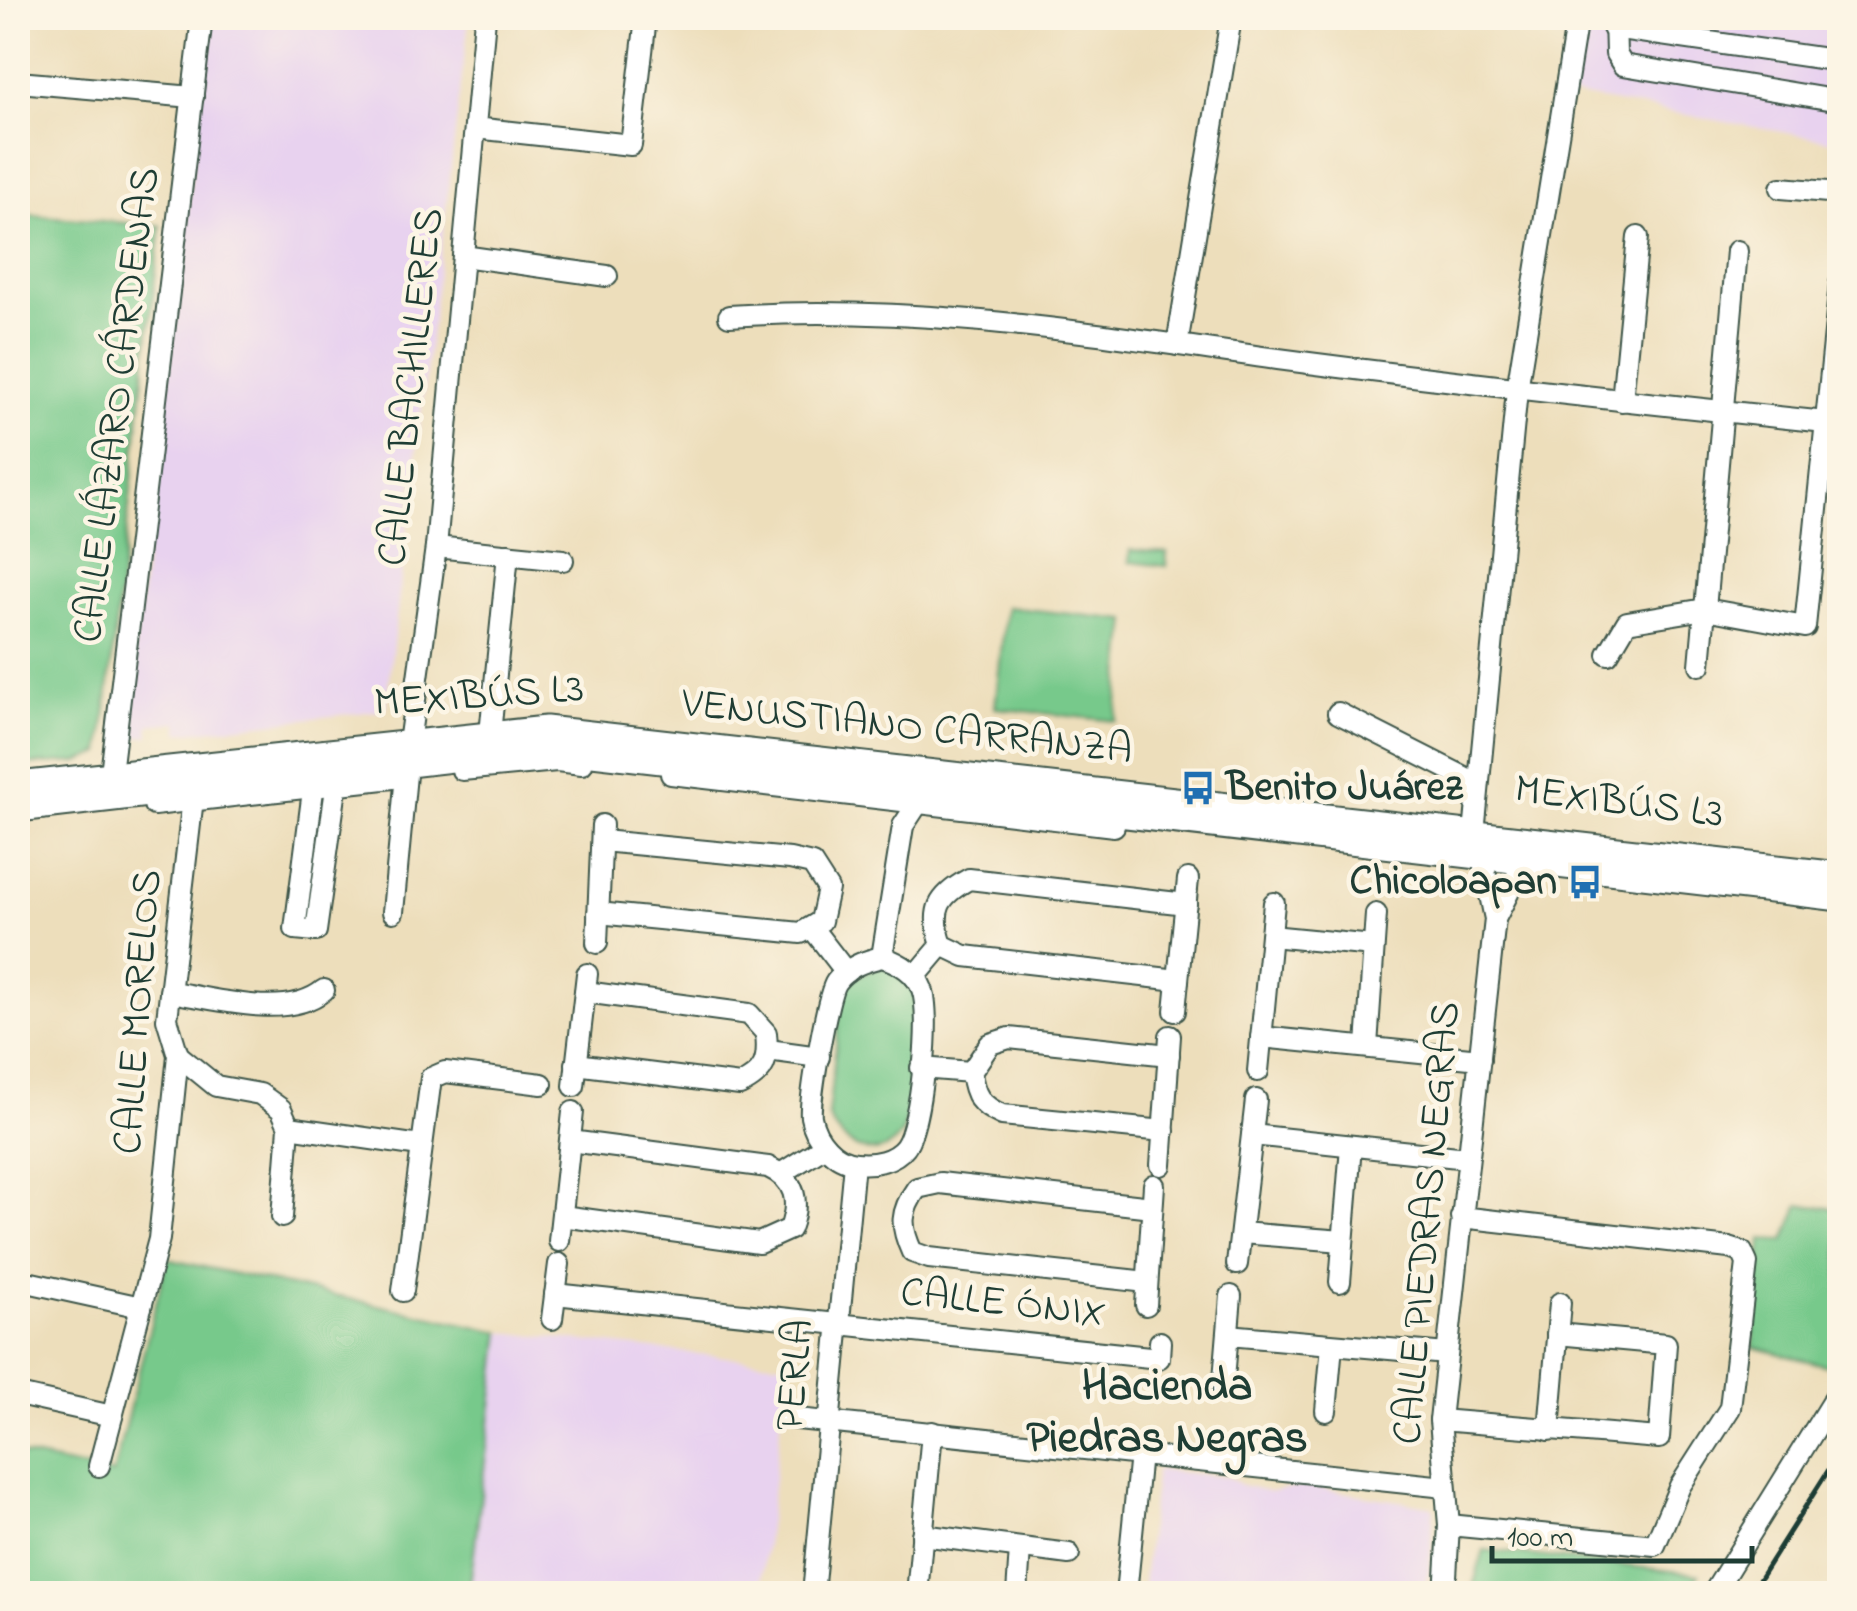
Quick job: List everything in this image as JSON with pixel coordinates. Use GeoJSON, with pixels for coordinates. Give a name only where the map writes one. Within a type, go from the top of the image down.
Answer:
{"type":"FeatureCollection","features":[{"type":"Feature","properties":{"kind":"main road"},"geometry":{"type":"LineString","coordinates":[[18,782],[194,786],[325,780],[490,731],[575,738]]}},
{"type":"Feature","properties":{"kind":"main road"},"geometry":{"type":"LineString","coordinates":[[194,786],[408,755],[549,748],[575,738]]}},
{"type":"Feature","properties":{"kind":"main road","name":"VENUSTIANO CARRANZA"},"geometry":{"type":"LineString","coordinates":[[575,738],[924,791],[1477,843],[1527,855],[1840,898]]}},
{"type":"Feature","properties":{"kind":"main road"},"geometry":{"type":"LineString","coordinates":[[18,809],[110,782]]}},
{"type":"Feature","properties":{"kind":"main road","name":"VENUSTIANO CARRANZA"},"geometry":{"type":"LineString","coordinates":[[1527,855],[1840,871]]}},
{"type":"Feature","properties":{"kind":"street","name":"CALLE LÁZARO CÁRDENAS"},"geometry":{"type":"LineString","coordinates":[[110,782],[202,18]]}},
{"type":"Feature","properties":{"kind":"street","name":"CALLE BACHILLERES"},"geometry":{"type":"LineString","coordinates":[[394,912],[408,755],[436,547],[486,18]]}},
{"type":"Feature","properties":{"kind":"street"},"geometry":{"type":"LineString","coordinates":[[475,128],[631,145],[646,18]]}},
{"type":"Feature","properties":{"kind":"street"},"geometry":{"type":"LineString","coordinates":[[1177,345],[1231,18]]}},
{"type":"Feature","properties":{"kind":"street","name":"CALLE PIEDRAS NEGRAS"},"geometry":{"type":"LineString","coordinates":[[1445,1594],[1449,1525],[1440,1420],[1495,920],[1477,843],[1478,784],[1517,390],[1577,18]]}},
{"type":"Feature","properties":{"kind":"street"},"geometry":{"type":"LineString","coordinates":[[1840,61],[1614,23],[1616,54],[1623,65],[1840,101]]}},
{"type":"Feature","properties":{"kind":"street"},"geometry":{"type":"LineString","coordinates":[[18,82],[192,97]]}},
{"type":"Feature","properties":{"kind":"street"},"geometry":{"type":"LineString","coordinates":[[1781,188],[1840,193]]}},
{"type":"Feature","properties":{"kind":"street"},"geometry":{"type":"LineString","coordinates":[[1622,401],[1638,237]]}},
{"type":"Feature","properties":{"kind":"street"},"geometry":{"type":"LineString","coordinates":[[1700,665],[1737,251]]}},
{"type":"Feature","properties":{"kind":"street"},"geometry":{"type":"LineString","coordinates":[[463,256],[606,276]]}},
{"type":"Feature","properties":{"kind":"street"},"geometry":{"type":"LineString","coordinates":[[1608,654],[1627,622],[1705,609],[1805,627],[1840,283]]}},
{"type":"Feature","properties":{"kind":"street"},"geometry":{"type":"LineString","coordinates":[[729,316],[791,312],[978,318],[1517,390],[1826,422]]}},
{"type":"Feature","properties":{"kind":"street"},"geometry":{"type":"LineString","coordinates":[[436,547],[563,560]]}},
{"type":"Feature","properties":{"kind":"street"},"geometry":{"type":"LineString","coordinates":[[490,731],[508,554]]}},
{"type":"Feature","properties":{"kind":"street"},"geometry":{"type":"LineString","coordinates":[[1338,713],[1478,784]]}},
{"type":"Feature","properties":{"kind":"street","name":"MEXIBÚS L3"},"geometry":{"type":"LineString","coordinates":[[490,731],[554,722],[584,724],[1477,843],[1840,871]]}},
{"type":"Feature","properties":{"kind":"street","name":"MEXIBÚS L3"},"geometry":{"type":"LineString","coordinates":[[110,782],[408,755],[556,761],[888,786]]}},
{"type":"Feature","properties":{"kind":"street"},"geometry":{"type":"LineString","coordinates":[[325,780],[332,820],[316,931],[294,929],[309,818],[325,780]]}},
{"type":"Feature","properties":{"kind":"street"},"geometry":{"type":"LineString","coordinates":[[18,818],[194,786]]}},
{"type":"Feature","properties":{"kind":"street","name":"CALLE MORELOS"},"geometry":{"type":"LineString","coordinates":[[99,1466],[159,1239],[178,1055],[167,1019],[194,786]]}},
{"type":"Feature","properties":{"kind":"street"},"geometry":{"type":"LineString","coordinates":[[888,786],[902,826]]}},
{"type":"Feature","properties":{"kind":"street"},"geometry":{"type":"LineString","coordinates":[[882,957],[902,826],[924,791]]}},
{"type":"Feature","properties":{"kind":"street"},"geometry":{"type":"LineString","coordinates":[[309,818],[332,820]]}},
{"type":"Feature","properties":{"kind":"street"},"geometry":{"type":"LineString","coordinates":[[598,912],[784,934],[812,928],[821,921],[828,889],[812,864],[602,833],[598,912],[598,944]]}},
{"type":"Feature","properties":{"kind":"street","name":"CALLE PIEDRAS NEGRAS"},"geometry":{"type":"LineString","coordinates":[[1495,920],[1527,855]]}},
{"type":"Feature","properties":{"kind":"street","name":"MEXIBÚS L3"},"geometry":{"type":"LineString","coordinates":[[1527,855],[1840,906]]}},
{"type":"Feature","properties":{"kind":"street"},"geometry":{"type":"LineString","coordinates":[[1178,980],[965,956],[942,945],[934,915],[941,896],[970,879],[1186,904]]}},
{"type":"Feature","properties":{"kind":"street"},"geometry":{"type":"LineString","coordinates":[[1176,1011],[1188,879]]}},
{"type":"Feature","properties":{"kind":"street"},"geometry":{"type":"LineString","coordinates":[[1258,1071],[1274,903]]}},
{"type":"Feature","properties":{"kind":"street"},"geometry":{"type":"LineString","coordinates":[[1367,1046],[1376,914]]}},
{"type":"Feature","properties":{"kind":"street"},"geometry":{"type":"LineString","coordinates":[[812,928],[846,972]]}},
{"type":"Feature","properties":{"kind":"street"},"geometry":{"type":"LineString","coordinates":[[1272,936],[1373,946]]}},
{"type":"Feature","properties":{"kind":"street"},"geometry":{"type":"LineString","coordinates":[[915,977],[942,945]]}},
{"type":"Feature","properties":{"kind":"street"},"geometry":{"type":"LineString","coordinates":[[882,957],[900,963],[915,977],[926,1009],[916,1128],[896,1156],[877,1164],[854,1164],[836,1158],[812,1117],[827,999],[846,972],[882,957]]}},
{"type":"Feature","properties":{"kind":"street"},"geometry":{"type":"LineString","coordinates":[[574,1086],[576,1064],[586,983],[749,1014],[766,1034],[768,1050],[766,1065],[758,1076],[740,1085],[576,1064]]}},
{"type":"Feature","properties":{"kind":"street"},"geometry":{"type":"LineString","coordinates":[[170,992],[274,1005],[311,1001],[324,990]]}},
{"type":"Feature","properties":{"kind":"street"},"geometry":{"type":"LineString","coordinates":[[1261,1037],[1480,1058]]}},
{"type":"Feature","properties":{"kind":"street"},"geometry":{"type":"LineString","coordinates":[[1146,1306],[1152,1207],[1164,1131],[1169,1045],[1009,1038],[990,1044],[970,1072],[974,1095],[984,1107],[1002,1115],[1164,1131]]}},
{"type":"Feature","properties":{"kind":"street"},"geometry":{"type":"LineString","coordinates":[[768,1050],[820,1057]]}},
{"type":"Feature","properties":{"kind":"street"},"geometry":{"type":"LineString","coordinates":[[178,1055],[216,1086],[260,1094],[281,1109],[290,1127],[282,1217]]}},
{"type":"Feature","properties":{"kind":"street"},"geometry":{"type":"LineString","coordinates":[[921,1068],[970,1072]]}},
{"type":"Feature","properties":{"kind":"street"},"geometry":{"type":"LineString","coordinates":[[403,1291],[431,1078],[437,1073],[542,1084]]}},
{"type":"Feature","properties":{"kind":"street"},"geometry":{"type":"LineString","coordinates":[[1237,1264],[1256,1100]]}},
{"type":"Feature","properties":{"kind":"street"},"geometry":{"type":"LineString","coordinates":[[559,1241],[573,1112]]}},
{"type":"Feature","properties":{"kind":"street"},"geometry":{"type":"LineString","coordinates":[[290,1127],[420,1146]]}},
{"type":"Feature","properties":{"kind":"street"},"geometry":{"type":"LineString","coordinates":[[1252,1136],[1467,1158]]}},
{"type":"Feature","properties":{"kind":"street"},"geometry":{"type":"LineString","coordinates":[[562,1216],[759,1243],[790,1230],[796,1213],[797,1195],[782,1173],[768,1167],[570,1141]]}},
{"type":"Feature","properties":{"kind":"street"},"geometry":{"type":"LineString","coordinates":[[782,1173],[826,1146]]}},
{"type":"Feature","properties":{"kind":"street"},"geometry":{"type":"LineString","coordinates":[[1340,1282],[1351,1146]]}},
{"type":"Feature","properties":{"kind":"street"},"geometry":{"type":"LineString","coordinates":[[896,1156],[917,1188]]}},
{"type":"Feature","properties":{"kind":"street","name":"PERLA"},"geometry":{"type":"LineString","coordinates":[[813,1594],[854,1164]]}},
{"type":"Feature","properties":{"kind":"street"},"geometry":{"type":"LineString","coordinates":[[1147,1282],[928,1258],[912,1252],[900,1228],[906,1204],[917,1188],[940,1184],[1152,1207]]}},
{"type":"Feature","properties":{"kind":"street"},"geometry":{"type":"LineString","coordinates":[[1449,1525],[1655,1545],[1680,1486],[1730,1408],[1747,1263],[1742,1252],[1461,1217]]}},
{"type":"Feature","properties":{"kind":"street"},"geometry":{"type":"LineString","coordinates":[[1240,1233],[1343,1241]]}},
{"type":"Feature","properties":{"kind":"street"},"geometry":{"type":"LineString","coordinates":[[552,1319],[558,1264]]}},
{"type":"Feature","properties":{"kind":"street"},"geometry":{"type":"LineString","coordinates":[[18,1280],[141,1307]]}},
{"type":"Feature","properties":{"kind":"street","name":"CALLE ÓNIX"},"geometry":{"type":"LineString","coordinates":[[555,1294],[838,1326],[1160,1350]]}},
{"type":"Feature","properties":{"kind":"street"},"geometry":{"type":"LineString","coordinates":[[1223,1391],[1231,1296]]}},
{"type":"Feature","properties":{"kind":"street"},"geometry":{"type":"LineString","coordinates":[[1548,1430],[1560,1303]]}},
{"type":"Feature","properties":{"kind":"street"},"geometry":{"type":"LineString","coordinates":[[1440,1420],[1659,1438],[1666,1344],[1557,1334]]}},
{"type":"Feature","properties":{"kind":"street"},"geometry":{"type":"LineString","coordinates":[[1228,1335],[1447,1354]]}},
{"type":"Feature","properties":{"kind":"street"},"geometry":{"type":"LineString","coordinates":[[1326,1411],[1332,1345]]}},
{"type":"Feature","properties":{"kind":"street"},"geometry":{"type":"LineString","coordinates":[[1713,1594],[1840,1389]]}},
{"type":"Feature","properties":{"kind":"street"},"geometry":{"type":"LineString","coordinates":[[18,1394],[112,1416]]}},
{"type":"Feature","properties":{"kind":"street"},"geometry":{"type":"LineString","coordinates":[[788,1418],[1444,1487]]}},
{"type":"Feature","properties":{"kind":"street"},"geometry":{"type":"LineString","coordinates":[[917,1594],[932,1432]]}},
{"type":"Feature","properties":{"kind":"street"},"geometry":{"type":"LineString","coordinates":[[1126,1594],[1140,1454]]}},
{"type":"Feature","properties":{"kind":"street"},"geometry":{"type":"LineString","coordinates":[[922,1535],[1069,1554]]}},
{"type":"Feature","properties":{"kind":"street"},"geometry":{"type":"LineString","coordinates":[[1017,1594],[1020,1549]]}},
{"type":"Feature","properties":{"kind":"shaded area"},"geometry":{"type":"Polygon","coordinates":[[[211,18],[469,18],[385,710],[179,733],[178,722],[149,725],[150,736],[124,738],[211,18]]]}},
{"type":"Feature","properties":{"kind":"shaded area"},"geometry":{"type":"Polygon","coordinates":[[[1580,18],[1839,18],[1839,142],[1567,94],[1580,18]]]}},
{"type":"Feature","properties":{"kind":"shaded area"},"geometry":{"type":"Polygon","coordinates":[[[501,1332],[788,1364],[760,1593],[469,1594],[501,1332]]]}},
{"type":"Feature","properties":{"kind":"shaded area"},"geometry":{"type":"Polygon","coordinates":[[[1156,1470],[1228,1477],[1271,1492],[1305,1486],[1434,1507],[1430,1568],[1422,1593],[1142,1593],[1156,1470]]]}},
{"type":"Feature","properties":{"kind":"green space"},"geometry":{"type":"Polygon","coordinates":[[[18,214],[161,226],[101,753],[78,762],[18,765],[18,214]]]}},
{"type":"Feature","properties":{"kind":"green space"},"geometry":{"type":"Polygon","coordinates":[[[1130,550],[1167,553],[1166,566],[1129,562],[1130,550]]]}},
{"type":"Feature","properties":{"kind":"green space"},"geometry":{"type":"Polygon","coordinates":[[[1006,607],[1127,620],[1116,721],[995,708],[1006,607]]]}},
{"type":"Feature","properties":{"kind":"green space"},"geometry":{"type":"Polygon","coordinates":[[[879,966],[912,983],[918,1034],[914,1084],[905,1125],[890,1145],[869,1151],[840,1135],[828,1115],[842,992],[849,980],[879,966]]]}},
{"type":"Feature","properties":{"kind":"green space"},"geometry":{"type":"Polygon","coordinates":[[[1799,1205],[1839,1209],[1840,1356],[1832,1367],[1753,1347],[1762,1239],[1785,1240],[1799,1205]]]}},
{"type":"Feature","properties":{"kind":"green space"},"geometry":{"type":"Polygon","coordinates":[[[167,1259],[501,1332],[469,1593],[43,1594],[18,1587],[18,1454],[113,1474],[167,1259]]]}},
{"type":"Feature","properties":{"kind":"green space"},"geometry":{"type":"Polygon","coordinates":[[[1484,1550],[1699,1574],[1687,1593],[1471,1593],[1484,1550]]]}},
{"type":"Feature","properties":{"kind":"railway"},"geometry":{"type":"LineString","coordinates":[[1750,1594],[1840,1452]]}},
{"type":"Feature","properties":{"kind":"place","name":"Benito Juárez"},"geometry":{"type":"Point","coordinates":[1198,788]}},
{"type":"Feature","properties":{"kind":"place","name":"Chicoloapan"},"geometry":{"type":"Point","coordinates":[1585,882]}},
{"type":"Feature","properties":{"kind":"district","name":"Hacienda Piedras Negras"},"geometry":{"type":"Point","coordinates":[1167,1414]}}]}
